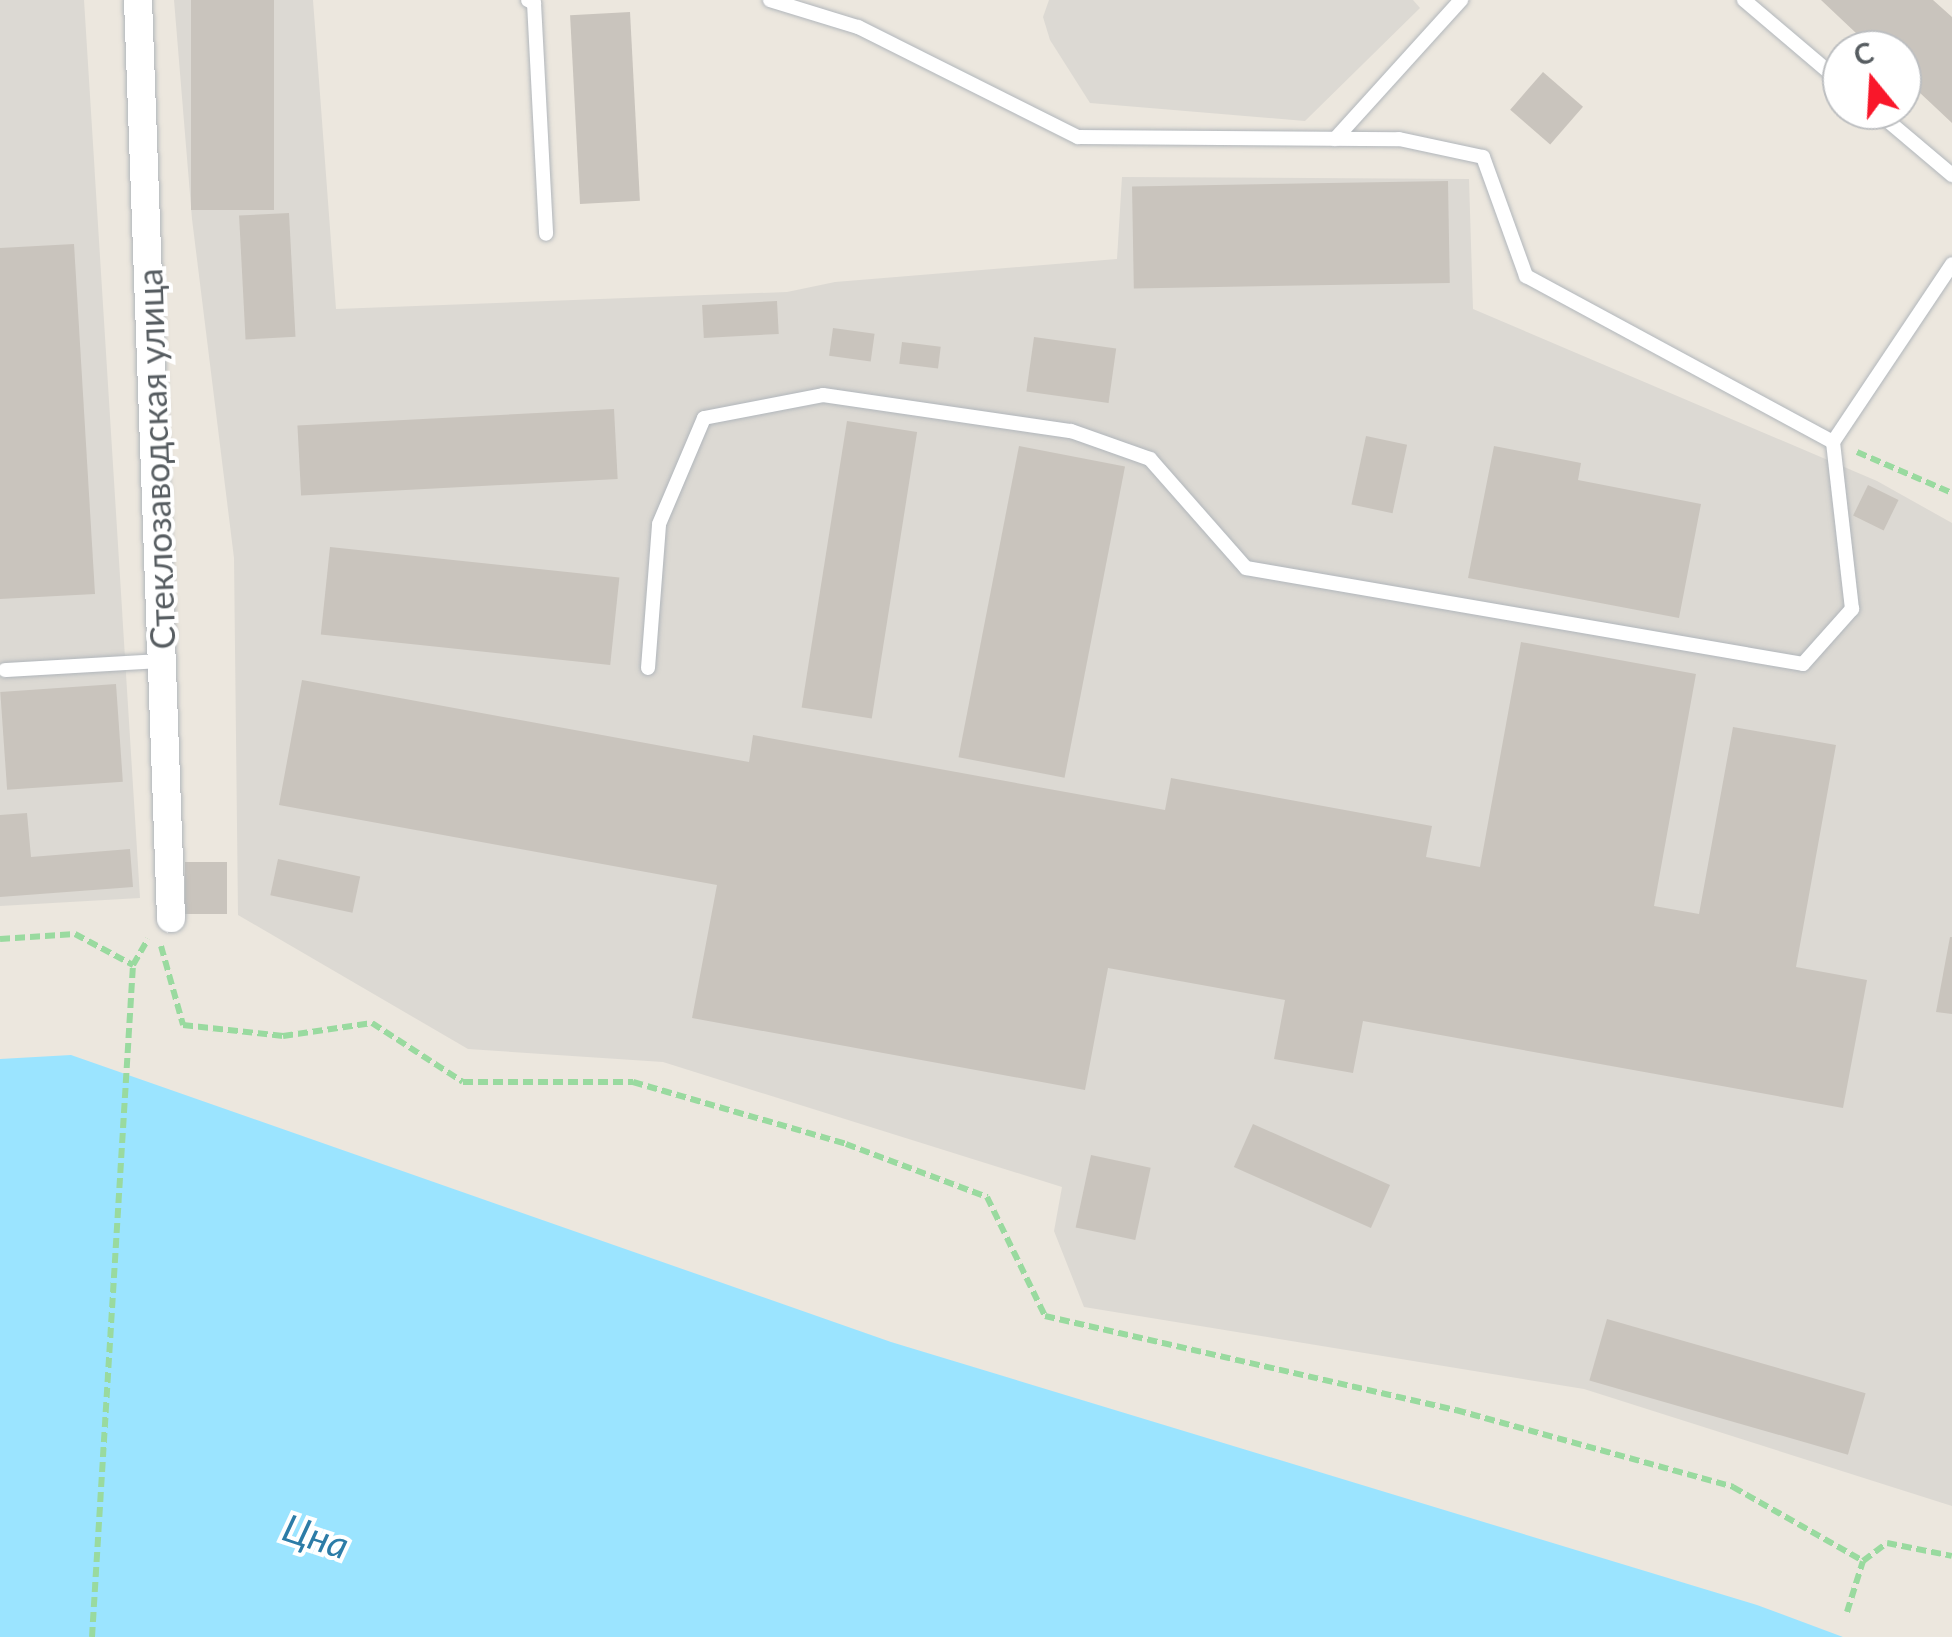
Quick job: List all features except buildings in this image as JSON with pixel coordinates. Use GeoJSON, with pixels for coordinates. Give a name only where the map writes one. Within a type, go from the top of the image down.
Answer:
{"type":"FeatureCollection","features":[{"type":"Feature","properties":{"kind":"street","name":"Стеклозаводская улица"},"geometry":{"type":"LineString","coordinates":[[138,0],[162,661],[164,925]]}},
{"type":"Feature","properties":{"kind":"lane"},"geometry":{"type":"LineString","coordinates":[[528,0],[534,4],[546,234]]}},
{"type":"Feature","properties":{"kind":"lane"},"geometry":{"type":"LineString","coordinates":[[770,0],[858,26],[1078,137],[1399,139],[1483,157],[1526,276],[1833,442]]}},
{"type":"Feature","properties":{"kind":"lane"},"geometry":{"type":"LineString","coordinates":[[1335,139],[1461,0]]}},
{"type":"Feature","properties":{"kind":"lane"},"geometry":{"type":"LineString","coordinates":[[1744,0],[1822,65]]}},
{"type":"Feature","properties":{"kind":"lane"},"geometry":{"type":"LineString","coordinates":[[1899,130],[1952,175]]}},
{"type":"Feature","properties":{"kind":"lane"},"geometry":{"type":"LineString","coordinates":[[648,668],[659,524],[704,418],[822,395],[1070,431],[1150,459],[1246,568],[1803,664],[1852,609],[1833,442],[1952,264]]}},
{"type":"Feature","properties":{"kind":"lane"},"geometry":{"type":"LineString","coordinates":[[5,670],[162,661]]}},
{"type":"Feature","properties":{"kind":"path"},"geometry":{"type":"LineString","coordinates":[[1833,442],[1952,493]]}},
{"type":"Feature","properties":{"kind":"path"},"geometry":{"type":"LineString","coordinates":[[164,925],[183,1025],[282,1036],[372,1023],[464,1082],[633,1082],[846,1144],[987,1197],[1045,1316],[1456,1410],[1733,1487],[1862,1561]]}},
{"type":"Feature","properties":{"kind":"path"},"geometry":{"type":"LineString","coordinates":[[0,939],[75,934],[132,965],[92,1637]]}},
{"type":"Feature","properties":{"kind":"path"},"geometry":{"type":"LineString","coordinates":[[1846,1612],[1862,1561],[1887,1543],[1952,1556]]}},
{"type":"Feature","properties":{"kind":"shaded area"},"geometry":{"type":"Polygon","coordinates":[[[0,0],[84,0],[140,898],[0,906],[0,0]]]}},
{"type":"Feature","properties":{"kind":"shaded area"},"geometry":{"type":"Polygon","coordinates":[[[174,0],[313,0],[336,309],[787,292],[835,282],[1117,259],[1122,177],[1469,179],[1473,309],[1877,481],[1952,523],[1952,1506],[1584,1389],[1084,1307],[1054,1231],[1062,1187],[663,1062],[468,1049],[238,915],[234,558],[192,219],[174,0]]]}},
{"type":"Feature","properties":{"kind":"shaded area"},"geometry":{"type":"Polygon","coordinates":[[[1049,0],[1413,0],[1420,8],[1305,121],[1090,103],[1050,40],[1043,17],[1049,0]]]}},
{"type":"Feature","properties":{"kind":"water","name":"Цна"},"geometry":{"type":"Polygon","coordinates":[[[71,1055],[891,1342],[1757,1605],[1843,1637],[0,1637],[0,1059],[71,1055]]]}}]}
